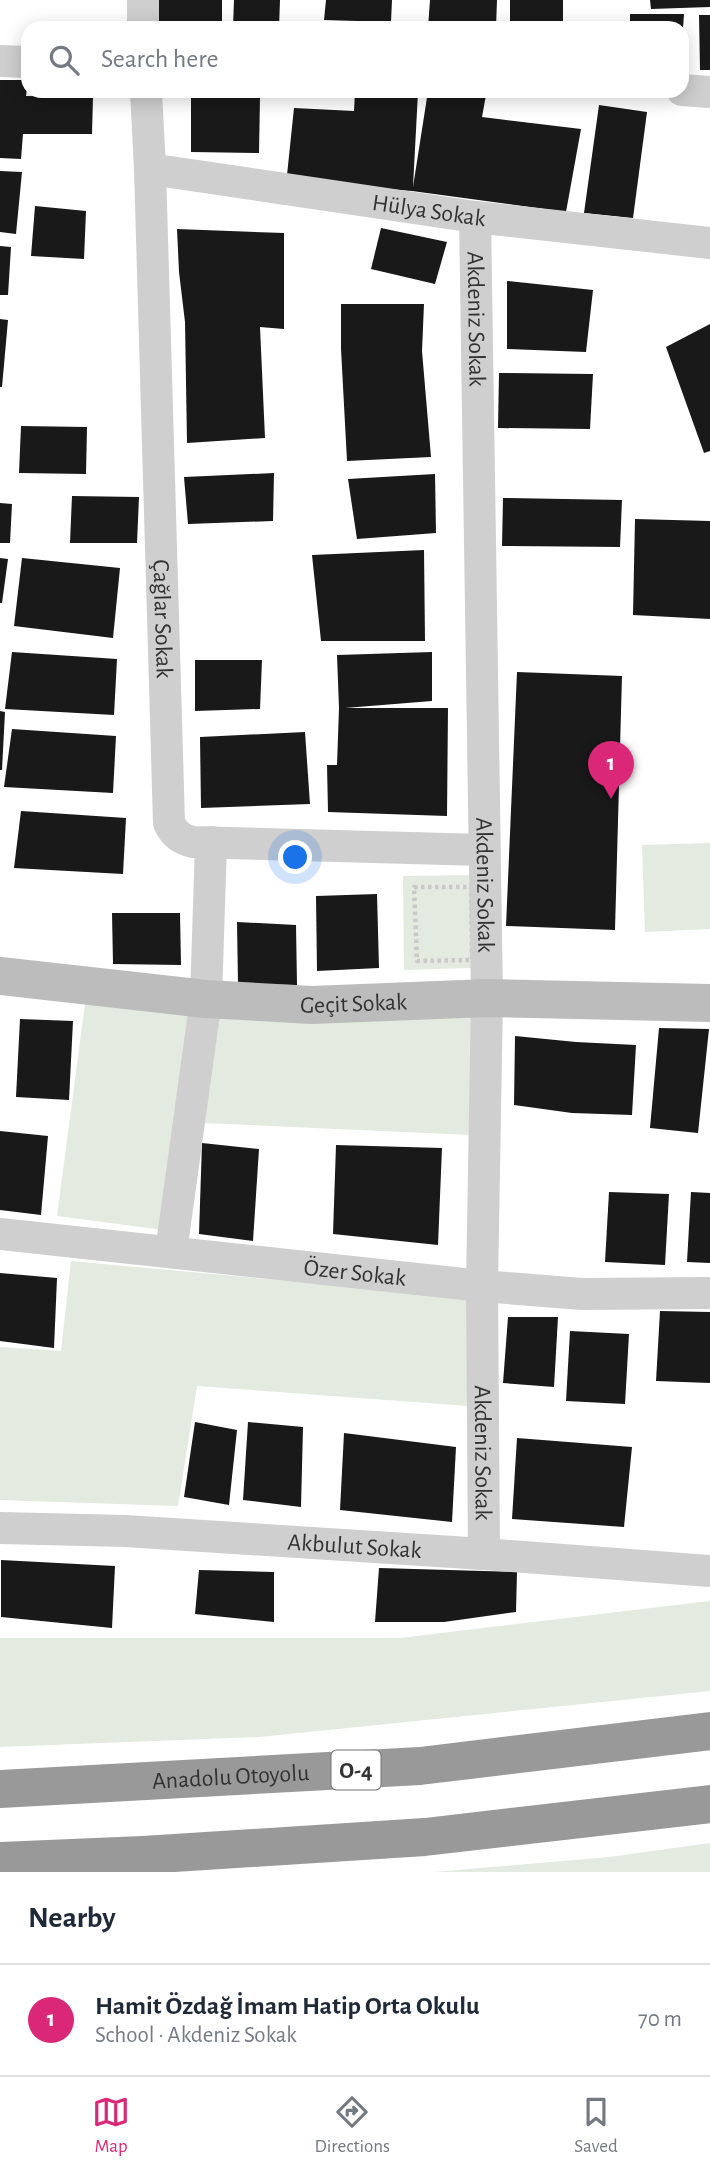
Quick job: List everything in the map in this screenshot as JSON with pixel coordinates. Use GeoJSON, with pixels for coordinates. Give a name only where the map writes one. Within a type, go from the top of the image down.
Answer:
{"type":"FeatureCollection","features":[{"type":"Feature","properties":{"kind":"highway","name":"Anadolu Otoyolu"},"geometry":{"type":"LineString","coordinates":[[0,1789],[421,1766],[710,1731]]}},
{"type":"Feature","properties":{"kind":"highway"},"geometry":{"type":"LineString","coordinates":[[0,1861],[144,1855],[425,1837],[710,1804]]}},
{"type":"Feature","properties":{"kind":"street"},"geometry":{"type":"LineString","coordinates":[[143,0],[143,21]]}},
{"type":"Feature","properties":{"kind":"street"},"geometry":{"type":"LineString","coordinates":[[0,61],[21,62]]}},
{"type":"Feature","properties":{"kind":"street"},"geometry":{"type":"LineString","coordinates":[[689,90],[710,92]]}},
{"type":"Feature","properties":{"kind":"street","name":"Çağlar Sokak"},"geometry":{"type":"LineString","coordinates":[[146,98],[169,823],[173,832],[182,839],[193,842],[483,850]]}},
{"type":"Feature","properties":{"kind":"street","name":"Hülya Sokak"},"geometry":{"type":"LineString","coordinates":[[150,169],[475,217],[710,243]]}},
{"type":"Feature","properties":{"kind":"street","name":"Akdeniz Sokak"},"geometry":{"type":"LineString","coordinates":[[475,217],[487,998],[482,1286],[484,1554]]}},
{"type":"Feature","properties":{"kind":"street"},"geometry":{"type":"LineString","coordinates":[[172,1252],[206,999],[211,842]]}},
{"type":"Feature","properties":{"kind":"street","name":"Geçit Sokak"},"geometry":{"type":"LineString","coordinates":[[0,976],[206,999],[312,1005],[487,998],[710,1003]]}},
{"type":"Feature","properties":{"kind":"street","name":"Özer Sokak"},"geometry":{"type":"LineString","coordinates":[[0,1234],[482,1286],[582,1294],[710,1293]]}},
{"type":"Feature","properties":{"kind":"street","name":"Akbulut Sokak"},"geometry":{"type":"LineString","coordinates":[[0,1528],[125,1531],[710,1571]]}},
{"type":"Feature","properties":{"kind":"path"},"geometry":{"type":"LineString","coordinates":[[414,887],[471,887],[472,960],[418,961],[414,887]]}},
{"type":"Feature","properties":{"kind":"shaded area"},"geometry":{"type":"Polygon","coordinates":[[[710,843],[710,929],[645,932],[642,845],[710,843]]]}},
{"type":"Feature","properties":{"kind":"shaded area"},"geometry":{"type":"Polygon","coordinates":[[[471,875],[472,968],[404,970],[403,876],[471,875]]]}},
{"type":"Feature","properties":{"kind":"shaded area"},"geometry":{"type":"Polygon","coordinates":[[[86,996],[193,1011],[163,1230],[57,1216],[86,996]]]}},
{"type":"Feature","properties":{"kind":"shaded area"},"geometry":{"type":"Polygon","coordinates":[[[476,1006],[471,1135],[205,1123],[219,1011],[476,1006]]]}},
{"type":"Feature","properties":{"kind":"shaded area"},"geometry":{"type":"Polygon","coordinates":[[[71,1261],[472,1298],[469,1406],[197,1386],[178,1506],[0,1500],[0,1347],[61,1351],[71,1261]]]}},
{"type":"Feature","properties":{"kind":"shaded area"},"geometry":{"type":"Polygon","coordinates":[[[710,1601],[710,1691],[259,1737],[0,1747],[0,1638],[400,1638],[710,1601]]]}},
{"type":"Feature","properties":{"kind":"shaded area"},"geometry":{"type":"Polygon","coordinates":[[[710,1843],[710,1872],[434,1872],[609,1857],[710,1843]]]}},
{"type":"Feature","properties":{"kind":"building"},"geometry":{"type":"Polygon","coordinates":[[[158,0],[222,0],[222,21],[156,21],[158,0]]]}},
{"type":"Feature","properties":{"kind":"building"},"geometry":{"type":"Polygon","coordinates":[[[234,0],[280,0],[279,21],[233,21],[234,0]]]}},
{"type":"Feature","properties":{"kind":"building"},"geometry":{"type":"Polygon","coordinates":[[[326,0],[392,0],[391,21],[324,20],[326,0]]]}},
{"type":"Feature","properties":{"kind":"building"},"geometry":{"type":"Polygon","coordinates":[[[430,0],[497,0],[496,21],[428,21],[430,0]]]}},
{"type":"Feature","properties":{"kind":"building"},"geometry":{"type":"Polygon","coordinates":[[[510,0],[563,0],[563,21],[510,21],[510,0]]]}},
{"type":"Feature","properties":{"kind":"building"},"geometry":{"type":"Polygon","coordinates":[[[650,0],[710,0],[710,7],[651,9],[650,0]]]}},
{"type":"Feature","properties":{"kind":"building"},"geometry":{"type":"Polygon","coordinates":[[[630,14],[684,14],[684,21],[630,21],[630,14]]]}},
{"type":"Feature","properties":{"kind":"building"},"geometry":{"type":"Polygon","coordinates":[[[699,15],[710,15],[710,70],[700,70],[699,15]]]}},
{"type":"Feature","properties":{"kind":"building"},"geometry":{"type":"Polygon","coordinates":[[[0,80],[21,80],[21,98],[93,98],[92,134],[23,134],[21,159],[0,158],[0,80]]]}},
{"type":"Feature","properties":{"kind":"building"},"geometry":{"type":"Polygon","coordinates":[[[191,98],[260,98],[259,153],[191,152],[191,98]]]}},
{"type":"Feature","properties":{"kind":"building"},"geometry":{"type":"Polygon","coordinates":[[[355,98],[418,98],[413,187],[427,98],[485,98],[482,117],[581,129],[566,212],[412,191],[347,186],[287,175],[294,108],[354,111],[355,98]]]}},
{"type":"Feature","properties":{"kind":"building"},"geometry":{"type":"Polygon","coordinates":[[[599,105],[647,112],[633,218],[584,213],[599,105]]]}},
{"type":"Feature","properties":{"kind":"building"},"geometry":{"type":"Polygon","coordinates":[[[0,171],[22,172],[16,234],[0,232],[0,171]]]}},
{"type":"Feature","properties":{"kind":"building"},"geometry":{"type":"Polygon","coordinates":[[[35,206],[86,211],[84,259],[31,256],[35,206]]]}},
{"type":"Feature","properties":{"kind":"building"},"geometry":{"type":"Polygon","coordinates":[[[381,228],[447,242],[435,284],[371,269],[381,228]]]}},
{"type":"Feature","properties":{"kind":"building"},"geometry":{"type":"Polygon","coordinates":[[[177,229],[284,233],[284,329],[260,327],[265,438],[187,443],[185,322],[177,229]]]}},
{"type":"Feature","properties":{"kind":"building"},"geometry":{"type":"Polygon","coordinates":[[[0,246],[11,247],[8,295],[0,295],[0,246]]]}},
{"type":"Feature","properties":{"kind":"building"},"geometry":{"type":"Polygon","coordinates":[[[507,281],[593,290],[586,352],[507,349],[507,281]]]}},
{"type":"Feature","properties":{"kind":"building"},"geometry":{"type":"Polygon","coordinates":[[[341,304],[424,304],[422,351],[431,457],[347,461],[341,304]]]}},
{"type":"Feature","properties":{"kind":"building"},"geometry":{"type":"Polygon","coordinates":[[[0,319],[8,320],[2,387],[0,387],[0,319]]]}},
{"type":"Feature","properties":{"kind":"building"},"geometry":{"type":"Polygon","coordinates":[[[710,324],[710,451],[704,453],[666,347],[710,324]]]}},
{"type":"Feature","properties":{"kind":"building"},"geometry":{"type":"Polygon","coordinates":[[[499,373],[593,374],[590,429],[498,428],[499,373]]]}},
{"type":"Feature","properties":{"kind":"building"},"geometry":{"type":"Polygon","coordinates":[[[21,426],[87,427],[86,474],[19,473],[21,426]]]}},
{"type":"Feature","properties":{"kind":"building"},"geometry":{"type":"Polygon","coordinates":[[[274,473],[273,521],[188,524],[184,477],[274,473]]]}},
{"type":"Feature","properties":{"kind":"building"},"geometry":{"type":"Polygon","coordinates":[[[435,474],[436,533],[357,539],[348,479],[435,474]]]}},
{"type":"Feature","properties":{"kind":"building"},"geometry":{"type":"Polygon","coordinates":[[[72,496],[139,497],[137,543],[70,543],[72,496]]]}},
{"type":"Feature","properties":{"kind":"building"},"geometry":{"type":"Polygon","coordinates":[[[503,498],[622,500],[620,547],[502,546],[503,498]]]}},
{"type":"Feature","properties":{"kind":"building"},"geometry":{"type":"Polygon","coordinates":[[[0,503],[12,504],[10,543],[0,543],[0,503]]]}},
{"type":"Feature","properties":{"kind":"building"},"geometry":{"type":"Polygon","coordinates":[[[635,519],[710,521],[710,619],[633,615],[635,519]]]}},
{"type":"Feature","properties":{"kind":"building"},"geometry":{"type":"Polygon","coordinates":[[[424,550],[425,641],[321,641],[312,555],[424,550]]]}},
{"type":"Feature","properties":{"kind":"building"},"geometry":{"type":"Polygon","coordinates":[[[0,558],[8,559],[2,603],[0,603],[0,558]]]}},
{"type":"Feature","properties":{"kind":"building"},"geometry":{"type":"Polygon","coordinates":[[[22,558],[120,568],[113,638],[14,626],[22,558]]]}},
{"type":"Feature","properties":{"kind":"building"},"geometry":{"type":"Polygon","coordinates":[[[12,652],[117,659],[114,715],[5,709],[12,652]]]}},
{"type":"Feature","properties":{"kind":"building"},"geometry":{"type":"Polygon","coordinates":[[[432,652],[432,701],[345,708],[448,708],[447,816],[328,812],[327,765],[337,765],[337,655],[432,652]]]}},
{"type":"Feature","properties":{"kind":"building"},"geometry":{"type":"Polygon","coordinates":[[[195,660],[262,660],[260,709],[195,711],[195,660]]]}},
{"type":"Feature","properties":{"kind":"building"},"geometry":{"type":"Polygon","coordinates":[[[517,672],[622,676],[615,930],[506,926],[517,672]]]}},
{"type":"Feature","properties":{"kind":"building"},"geometry":{"type":"Polygon","coordinates":[[[0,711],[5,712],[2,770],[0,770],[0,711]]]}},
{"type":"Feature","properties":{"kind":"building"},"geometry":{"type":"Polygon","coordinates":[[[12,729],[116,736],[113,793],[4,787],[12,729]]]}},
{"type":"Feature","properties":{"kind":"building"},"geometry":{"type":"Polygon","coordinates":[[[305,732],[310,804],[201,808],[200,737],[305,732]]]}},
{"type":"Feature","properties":{"kind":"building"},"geometry":{"type":"Polygon","coordinates":[[[21,811],[126,818],[123,874],[14,868],[21,811]]]}},
{"type":"Feature","properties":{"kind":"building"},"geometry":{"type":"Polygon","coordinates":[[[377,894],[379,968],[317,971],[316,896],[377,894]]]}},
{"type":"Feature","properties":{"kind":"building"},"geometry":{"type":"Polygon","coordinates":[[[112,913],[180,913],[181,965],[113,964],[112,913]]]}},
{"type":"Feature","properties":{"kind":"building"},"geometry":{"type":"Polygon","coordinates":[[[237,922],[296,925],[297,985],[238,984],[237,922]]]}},
{"type":"Feature","properties":{"kind":"building"},"geometry":{"type":"Polygon","coordinates":[[[20,1019],[73,1021],[69,1100],[16,1097],[20,1019]]]}},
{"type":"Feature","properties":{"kind":"building"},"geometry":{"type":"Polygon","coordinates":[[[659,1028],[709,1029],[698,1133],[650,1128],[659,1028]]]}},
{"type":"Feature","properties":{"kind":"building"},"geometry":{"type":"Polygon","coordinates":[[[515,1036],[636,1045],[632,1115],[572,1113],[514,1105],[515,1036]]]}},
{"type":"Feature","properties":{"kind":"building"},"geometry":{"type":"Polygon","coordinates":[[[0,1131],[48,1136],[41,1215],[0,1210],[0,1131]]]}},
{"type":"Feature","properties":{"kind":"building"},"geometry":{"type":"Polygon","coordinates":[[[202,1143],[259,1149],[253,1241],[199,1234],[202,1143]]]}},
{"type":"Feature","properties":{"kind":"building"},"geometry":{"type":"Polygon","coordinates":[[[336,1145],[442,1148],[438,1245],[333,1234],[336,1145]]]}},
{"type":"Feature","properties":{"kind":"building"},"geometry":{"type":"Polygon","coordinates":[[[609,1192],[669,1194],[665,1265],[605,1262],[609,1192]]]}},
{"type":"Feature","properties":{"kind":"building"},"geometry":{"type":"Polygon","coordinates":[[[691,1192],[710,1193],[710,1263],[687,1262],[691,1192]]]}},
{"type":"Feature","properties":{"kind":"building"},"geometry":{"type":"Polygon","coordinates":[[[0,1273],[57,1278],[54,1348],[0,1341],[0,1273]]]}},
{"type":"Feature","properties":{"kind":"building"},"geometry":{"type":"Polygon","coordinates":[[[660,1311],[710,1312],[710,1383],[656,1381],[660,1311]]]}},
{"type":"Feature","properties":{"kind":"building"},"geometry":{"type":"Polygon","coordinates":[[[508,1317],[558,1317],[554,1387],[503,1383],[508,1317]]]}},
{"type":"Feature","properties":{"kind":"building"},"geometry":{"type":"Polygon","coordinates":[[[570,1331],[629,1334],[625,1404],[566,1401],[570,1331]]]}},
{"type":"Feature","properties":{"kind":"building"},"geometry":{"type":"Polygon","coordinates":[[[195,1422],[237,1430],[229,1505],[184,1497],[195,1422]]]}},
{"type":"Feature","properties":{"kind":"building"},"geometry":{"type":"Polygon","coordinates":[[[248,1422],[303,1427],[301,1507],[243,1500],[248,1422]]]}},
{"type":"Feature","properties":{"kind":"building"},"geometry":{"type":"Polygon","coordinates":[[[344,1433],[456,1447],[452,1522],[340,1510],[344,1433]]]}},
{"type":"Feature","properties":{"kind":"building"},"geometry":{"type":"Polygon","coordinates":[[[517,1438],[632,1447],[624,1527],[512,1519],[517,1438]]]}},
{"type":"Feature","properties":{"kind":"building"},"geometry":{"type":"Polygon","coordinates":[[[1,1560],[115,1566],[112,1628],[1,1617],[1,1560]]]}},
{"type":"Feature","properties":{"kind":"building"},"geometry":{"type":"Polygon","coordinates":[[[379,1568],[517,1572],[516,1612],[444,1622],[375,1622],[379,1568]]]}},
{"type":"Feature","properties":{"kind":"building"},"geometry":{"type":"Polygon","coordinates":[[[199,1570],[274,1572],[274,1622],[195,1614],[199,1570]]]}},
{"type":"Feature","properties":{"kind":"place","name":"Hamit Özdağ İmam Hatip Orta Okulu"},"geometry":{"type":"Point","coordinates":[611,799]}}]}
